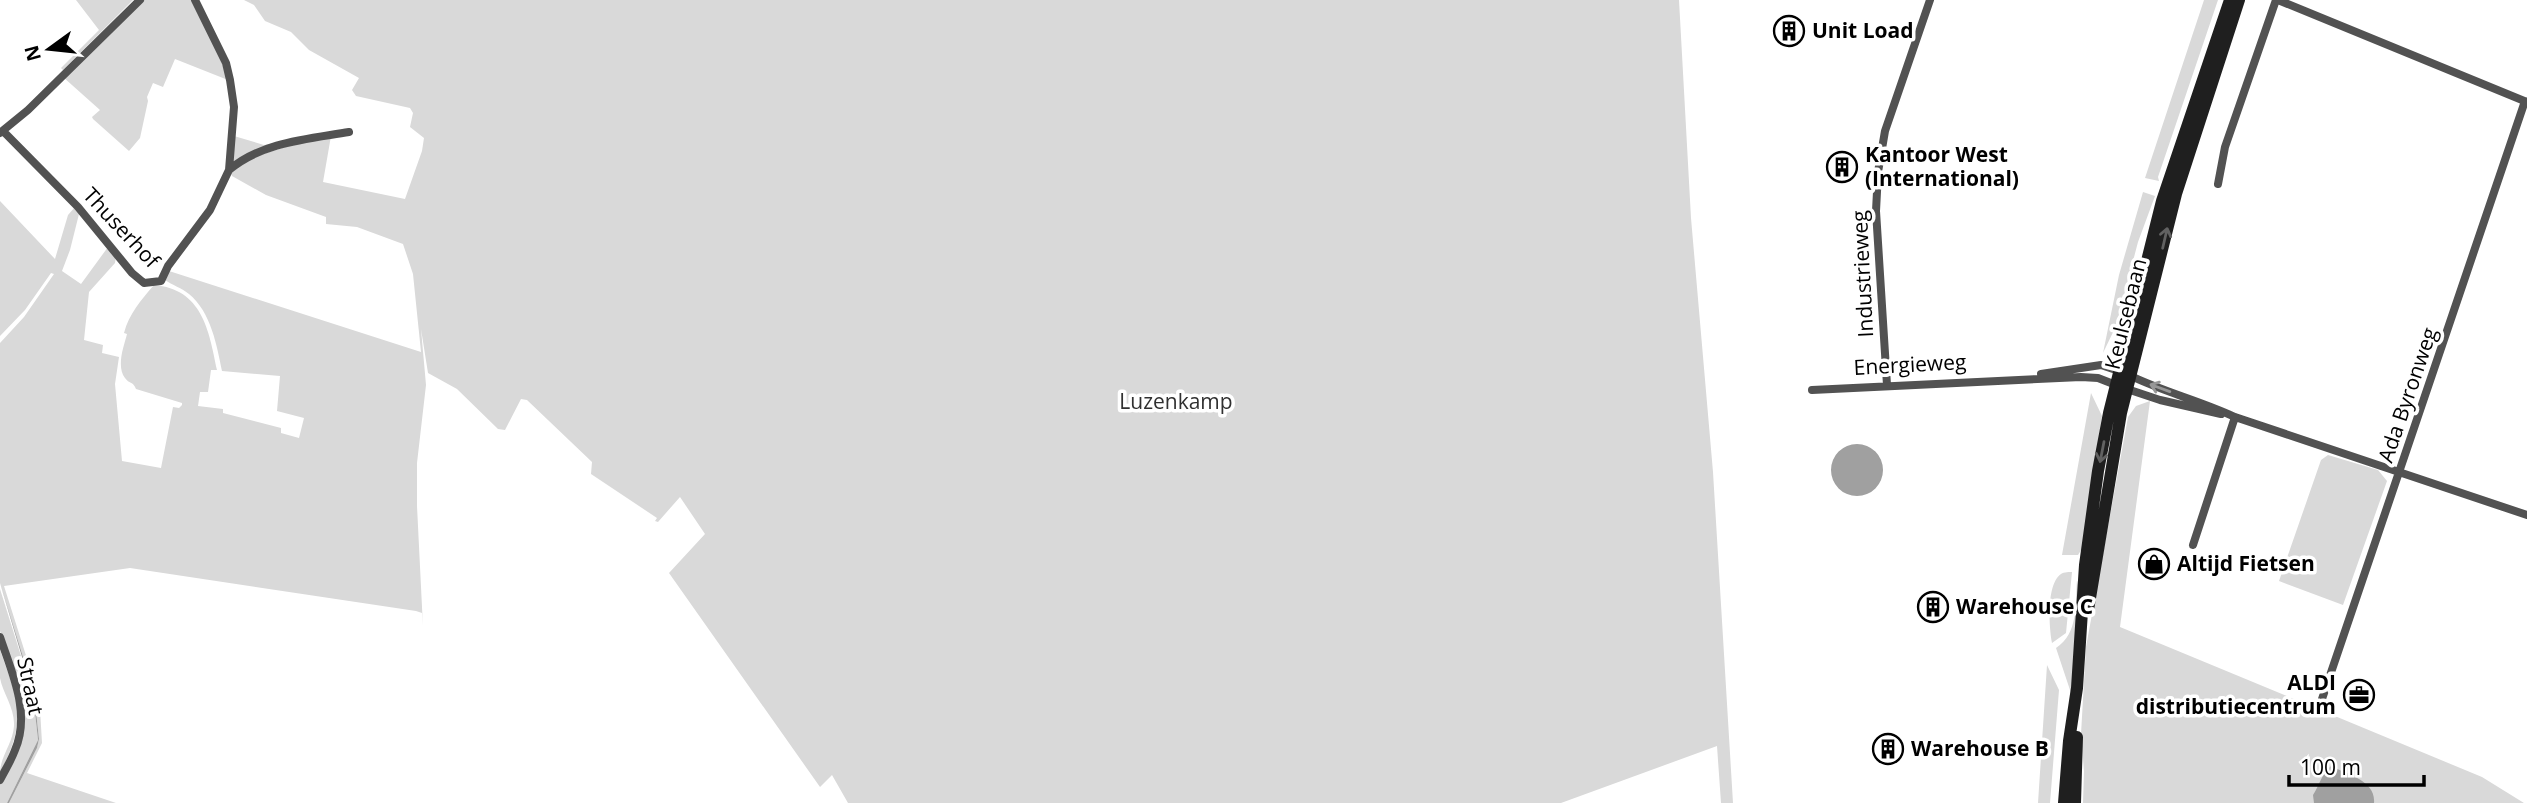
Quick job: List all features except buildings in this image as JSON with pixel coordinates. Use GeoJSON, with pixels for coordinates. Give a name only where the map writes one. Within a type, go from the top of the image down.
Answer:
{"type":"FeatureCollection","features":[{"type":"Feature","properties":{"kind":"main road","name":"Keulsebaan"},"geometry":{"type":"LineString","coordinates":[[2064,803],[2081,645],[2083,589],[2098,471],[2122,387],[2162,201],[2230,0]]}},
{"type":"Feature","properties":{"kind":"main road","name":"Keulsebaan"},"geometry":{"type":"LineString","coordinates":[[2125,373],[2176,194],[2239,0]]}},
{"type":"Feature","properties":{"kind":"main road","name":"Keulsebaan"},"geometry":{"type":"LineString","coordinates":[[2075,803],[2077,688]]}},
{"type":"Feature","properties":{"kind":"street","name":"Thuserhof"},"geometry":{"type":"LineString","coordinates":[[140,0],[28,110],[1,132],[78,207],[144,284],[161,281],[168,266],[210,210],[229,170],[234,107],[230,80],[226,63],[195,0]]}},
{"type":"Feature","properties":{"kind":"street","name":"Industrieweg"},"geometry":{"type":"LineString","coordinates":[[1886,385],[1876,211],[1878,172],[1885,131],[1930,0]]}},
{"type":"Feature","properties":{"kind":"street"},"geometry":{"type":"LineString","coordinates":[[2218,184],[2225,147],[2277,0],[2526,102]]}},
{"type":"Feature","properties":{"kind":"street","name":"Ada Byronweg"},"geometry":{"type":"LineString","coordinates":[[2322,699],[2526,102]]}},
{"type":"Feature","properties":{"kind":"street"},"geometry":{"type":"LineString","coordinates":[[229,170],[262,150],[293,141],[349,132]]}},
{"type":"Feature","properties":{"kind":"street","name":"Energieweg"},"geometry":{"type":"LineString","coordinates":[[2010,380],[2101,365],[2210,405],[2235,417]]}},
{"type":"Feature","properties":{"kind":"street","name":"Energieweg"},"geometry":{"type":"LineString","coordinates":[[1812,390],[2092,377],[2193,409],[2235,417]]}},
{"type":"Feature","properties":{"kind":"street"},"geometry":{"type":"LineString","coordinates":[[2193,545],[2235,417],[2527,515]]}},
{"type":"Feature","properties":{"kind":"street","name":"Straat"},"geometry":{"type":"LineString","coordinates":[[0,637],[21,710],[21,728],[16,749],[0,780]]}},
{"type":"Feature","properties":{"kind":"green space"},"geometry":{"type":"Polygon","coordinates":[[[76,0],[133,0],[63,70],[61,68],[99,30],[76,0]]]}},
{"type":"Feature","properties":{"kind":"green space"},"geometry":{"type":"Polygon","coordinates":[[[140,0],[193,0],[228,80],[175,59],[163,87],[153,83],[147,97],[140,138],[129,151],[93,119],[100,110],[63,77],[140,0]]]}},
{"type":"Feature","properties":{"kind":"green space","name":"Luzenkamp"},"geometry":{"type":"Polygon","coordinates":[[[244,0],[1679,0],[1691,218],[1713,472],[1733,803],[1721,803],[1717,746],[1561,803],[848,803],[832,775],[820,787],[669,573],[705,534],[680,497],[658,522],[655,521],[657,518],[591,474],[592,462],[527,400],[521,399],[505,430],[498,429],[457,389],[428,373],[421,329],[426,385],[417,463],[417,506],[423,627],[422,613],[416,611],[130,568],[4,586],[35,684],[40,709],[42,743],[27,773],[116,803],[9,803],[39,739],[34,692],[0,583],[0,343],[24,317],[54,274],[51,273],[25,310],[0,336],[0,201],[55,259],[68,215],[75,207],[116,256],[115,263],[89,292],[84,340],[103,345],[102,353],[119,357],[115,384],[122,461],[161,468],[173,407],[179,408],[182,405],[136,389],[122,373],[126,326],[136,307],[154,285],[183,294],[193,303],[211,340],[217,370],[211,370],[208,392],[200,392],[198,406],[223,409],[223,413],[281,428],[281,433],[299,438],[304,418],[277,411],[280,376],[222,371],[212,330],[203,310],[189,294],[165,280],[164,276],[207,220],[169,271],[421,352],[413,274],[403,244],[357,227],[326,224],[326,217],[266,195],[231,173],[255,154],[331,136],[323,182],[405,199],[424,138],[410,127],[413,113],[410,108],[356,96],[352,90],[359,78],[309,50],[291,32],[265,21],[254,5],[244,0]],[[79,214],[62,271],[81,284],[108,247],[79,214]]]}},
{"type":"Feature","properties":{"kind":"green space"},"geometry":{"type":"Polygon","coordinates":[[[2204,0],[2218,0],[2158,177],[2159,181],[2145,178],[2204,0]]]}},
{"type":"Feature","properties":{"kind":"green space"},"geometry":{"type":"Polygon","coordinates":[[[331,133],[232,164],[234,136],[264,145],[331,133]]]}},
{"type":"Feature","properties":{"kind":"green space"},"geometry":{"type":"Polygon","coordinates":[[[2143,192],[2155,196],[2138,242],[2116,326],[2103,353],[2119,275],[2143,192]]]}},
{"type":"Feature","properties":{"kind":"green space"},"geometry":{"type":"Polygon","coordinates":[[[2091,393],[2102,416],[2083,547],[2078,555],[2062,555],[2091,393]]]}},
{"type":"Feature","properties":{"kind":"green space"},"geometry":{"type":"Polygon","coordinates":[[[2150,401],[2120,627],[2482,777],[2524,803],[2083,803],[2081,734],[2086,647],[2128,417],[2136,406],[2150,401]]]}},
{"type":"Feature","properties":{"kind":"green space"},"geometry":{"type":"Polygon","coordinates":[[[2328,455],[2378,470],[2387,481],[2343,605],[2279,581],[2321,460],[2328,455]]]}},
{"type":"Feature","properties":{"kind":"green space"},"geometry":{"type":"Polygon","coordinates":[[[2072,572],[2066,633],[2052,643],[2050,617],[2053,587],[2061,574],[2072,572]]]}},
{"type":"Feature","properties":{"kind":"green space"},"geometry":{"type":"Polygon","coordinates":[[[2077,580],[2080,596],[2071,693],[2056,648],[2069,634],[2072,626],[2077,580]]]}},
{"type":"Feature","properties":{"kind":"green space"},"geometry":{"type":"Polygon","coordinates":[[[0,589],[33,694],[38,740],[7,803],[0,803],[0,785],[14,761],[21,691],[0,631],[0,589]]]}},
{"type":"Feature","properties":{"kind":"green space"},"geometry":{"type":"Polygon","coordinates":[[[0,650],[12,684],[17,725],[9,755],[0,773],[14,726],[13,713],[0,678],[0,650]]]}},
{"type":"Feature","properties":{"kind":"green space"},"geometry":{"type":"Polygon","coordinates":[[[2047,665],[2059,690],[2050,803],[2038,803],[2047,665]]]}},
{"type":"Feature","properties":{"kind":"shaded area"},"geometry":{"type":"Polygon","coordinates":[[[1857,444],[1867,446],[1875,452],[1881,460],[1881,480],[1875,488],[1867,494],[1857,496],[1847,494],[1839,488],[1833,480],[1831,470],[1833,460],[1839,452],[1847,446],[1857,444]]]}},
{"type":"Feature","properties":{"kind":"shaded area"},"geometry":{"type":"Polygon","coordinates":[[[0,583],[34,692],[39,739],[9,803],[38,740],[33,694],[0,583]]]}},
{"type":"Feature","properties":{"kind":"shaded area"},"geometry":{"type":"Polygon","coordinates":[[[2331,766],[2366,784],[2371,789],[2374,803],[2314,803],[2313,795],[2331,766]]]}},
{"type":"Feature","properties":{"kind":"place","name":"Unit Load"},"geometry":{"type":"Point","coordinates":[1789,31]}},
{"type":"Feature","properties":{"kind":"place","name":"Kantoor West (International)"},"geometry":{"type":"Point","coordinates":[1842,167]}},
{"type":"Feature","properties":{"kind":"place","name":"Altijd Fietsen"},"geometry":{"type":"Point","coordinates":[2154,564]}},
{"type":"Feature","properties":{"kind":"place","name":"Warehouse C"},"geometry":{"type":"Point","coordinates":[1933,607]}},
{"type":"Feature","properties":{"kind":"place","name":"ALDI distributiecentrum"},"geometry":{"type":"Point","coordinates":[2359,695]}},
{"type":"Feature","properties":{"kind":"place","name":"Warehouse B"},"geometry":{"type":"Point","coordinates":[1888,749]}}]}
